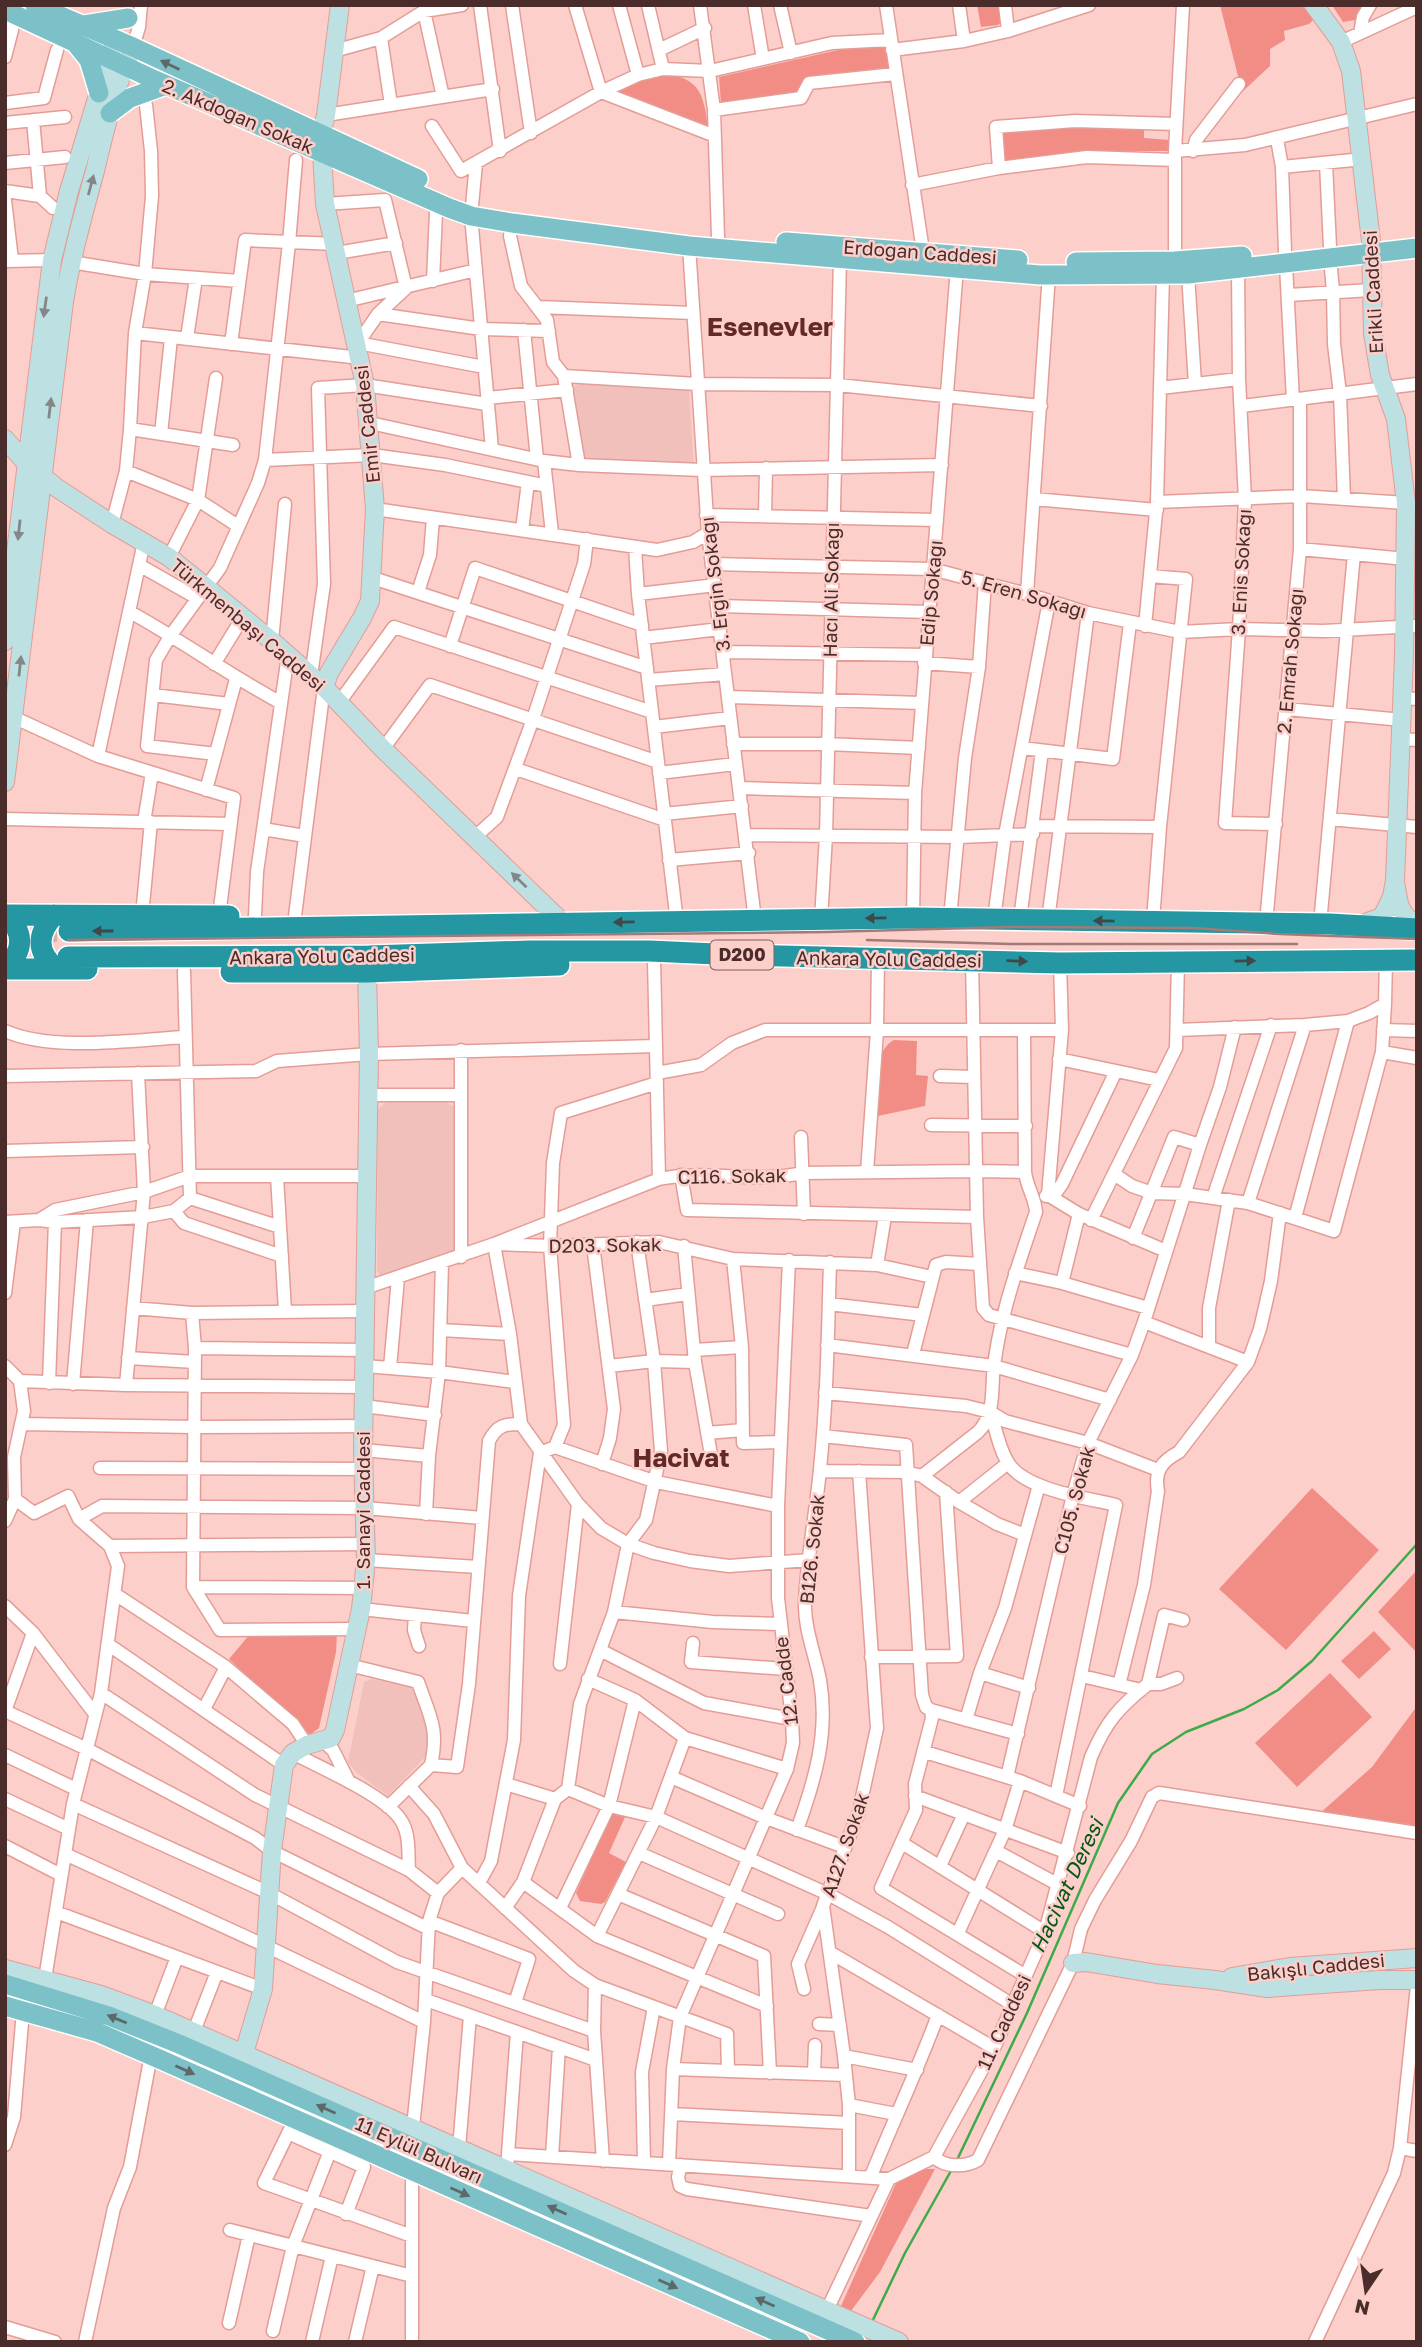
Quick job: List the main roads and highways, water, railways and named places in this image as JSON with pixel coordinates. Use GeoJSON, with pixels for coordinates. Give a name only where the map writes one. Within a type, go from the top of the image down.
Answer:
{"type":"FeatureCollection","features":[{"type":"Feature","properties":{"kind":"highway"},"geometry":{"type":"LineString","coordinates":[[54,915],[43,931],[40,944],[42,954],[62,963]]}},
{"type":"Feature","properties":{"kind":"highway"},"geometry":{"type":"LineString","coordinates":[[5,916],[438,916],[535,923]]}},
{"type":"Feature","properties":{"kind":"highway"},"geometry":{"type":"LineString","coordinates":[[5,916],[11,920],[20,935],[17,954],[5,967]]}},
{"type":"Feature","properties":{"kind":"highway","name":"Ankara Yolu Caddesi"},"geometry":{"type":"LineString","coordinates":[[69,932],[912,918],[1417,926]]}},
{"type":"Feature","properties":{"kind":"highway","name":"Ankara Yolu Caddesi"},"geometry":{"type":"LineString","coordinates":[[62,963],[543,951],[650,951],[878,960],[1060,963],[1417,960]]}},
{"type":"Feature","properties":{"kind":"highway"},"geometry":{"type":"LineString","coordinates":[[5,967],[62,963],[184,971],[367,972],[738,955]]}},
{"type":"Feature","properties":{"kind":"main road"},"geometry":{"type":"LineString","coordinates":[[5,782],[71,262],[102,101],[79,34],[35,5]]}},
{"type":"Feature","properties":{"kind":"main road","name":"Emir Caddesi"},"geometry":{"type":"LineString","coordinates":[[318,681],[329,673],[370,601],[373,578],[375,509],[365,385],[325,204],[321,143],[340,5]]}},
{"type":"Feature","properties":{"kind":"main road","name":"Erikli Caddesi"},"geometry":{"type":"LineString","coordinates":[[1314,5],[1341,42],[1351,71],[1371,247],[1371,290],[1377,360],[1396,419],[1412,503],[1409,562],[1410,698],[1402,720],[1409,740],[1397,826],[1395,880]]}},
{"type":"Feature","properties":{"kind":"main road"},"geometry":{"type":"LineString","coordinates":[[5,10],[79,34],[471,209],[512,223],[689,246],[725,243]]}},
{"type":"Feature","properties":{"kind":"main road"},"geometry":{"type":"LineString","coordinates":[[79,34],[136,11]]}},
{"type":"Feature","properties":{"kind":"main road"},"geometry":{"type":"LineString","coordinates":[[5,640],[52,260],[69,191],[120,53]]}},
{"type":"Feature","properties":{"kind":"main road","name":"2. Akdoğan Sokak"},"geometry":{"type":"LineString","coordinates":[[120,53],[160,83],[321,143]]}},
{"type":"Feature","properties":{"kind":"main road"},"geometry":{"type":"LineString","coordinates":[[102,101],[130,97],[160,83]]}},
{"type":"Feature","properties":{"kind":"main road","name":"Erdoğan Caddesi"},"geometry":{"type":"LineString","coordinates":[[471,209],[527,213],[840,260],[1049,274],[1238,269],[1286,258]]}},
{"type":"Feature","properties":{"kind":"main road"},"geometry":{"type":"LineString","coordinates":[[1371,247],[1417,236]]}},
{"type":"Feature","properties":{"kind":"main road","name":"Erdoğan Caddesi"},"geometry":{"type":"LineString","coordinates":[[725,243],[923,251],[1040,262],[1176,270],[1371,247]]}},
{"type":"Feature","properties":{"kind":"main road"},"geometry":{"type":"LineString","coordinates":[[1371,247],[1417,248]]}},
{"type":"Feature","properties":{"kind":"main road","name":"Türkmenbaşı Caddesi"},"geometry":{"type":"LineString","coordinates":[[5,439],[26,463],[42,476],[112,524],[169,557],[202,592],[243,617],[272,641],[318,681],[383,749],[563,923]]}},
{"type":"Feature","properties":{"kind":"main road"},"geometry":{"type":"LineString","coordinates":[[36,526],[42,512],[50,506],[81,504]]}},
{"type":"Feature","properties":{"kind":"main road"},"geometry":{"type":"LineString","coordinates":[[1351,925],[1382,918],[1395,880]]}},
{"type":"Feature","properties":{"kind":"main road"},"geometry":{"type":"LineString","coordinates":[[1395,880],[1402,912],[1417,926]]}},
{"type":"Feature","properties":{"kind":"main road","name":"1. Sanayi Caddesi"},"geometry":{"type":"LineString","coordinates":[[244,2053],[264,1989],[277,1806],[302,1751],[331,1738],[335,1730],[364,1588],[366,1552],[363,1450],[369,1054],[367,972]]}},
{"type":"Feature","properties":{"kind":"main road","name":"Bakışlı Caddesi"},"geometry":{"type":"LineString","coordinates":[[1215,1980],[1290,1967],[1417,1958]]}},
{"type":"Feature","properties":{"kind":"main road","name":"Bakışlı Caddesi"},"geometry":{"type":"LineString","coordinates":[[1073,1963],[1086,1962],[1267,1988],[1417,1980]]}},
{"type":"Feature","properties":{"kind":"main road"},"geometry":{"type":"LineString","coordinates":[[5,1969],[101,1995],[155,2015],[459,2148],[508,2161],[830,2318],[893,2339]]}},
{"type":"Feature","properties":{"kind":"main road","name":"11 Eylül Bulvarı"},"geometry":{"type":"LineString","coordinates":[[5,1984],[109,2016],[167,2039],[830,2318],[856,2342]]}},
{"type":"Feature","properties":{"kind":"main road","name":"11 Eylül Bulvarı"},"geometry":{"type":"LineString","coordinates":[[14,2009],[97,2032],[151,2055],[292,2126],[412,2171],[800,2342]]}},
{"type":"Feature","properties":{"kind":"waterway","name":"Hacivat Deresi"},"geometry":{"type":"LineString","coordinates":[[957,2160],[1027,2013],[1118,1803],[1152,1754],[1186,1732],[1244,1709],[1278,1690],[1312,1661],[1417,1544]]}},
{"type":"Feature","properties":{"kind":"waterway","name":"Hacivat Deresi"},"geometry":{"type":"LineString","coordinates":[[871,2324],[905,2253],[952,2169]]}},
{"type":"Feature","properties":{"kind":"tunnel"},"geometry":{"type":"LineString","coordinates":[[5,932],[69,931]]}},
{"type":"Feature","properties":{"kind":"railway"},"geometry":{"type":"LineString","coordinates":[[68,940],[826,932],[1009,927],[1194,928],[1417,939]]}},
{"type":"Feature","properties":{"kind":"railway"},"geometry":{"type":"LineString","coordinates":[[867,940],[1010,944],[1297,944]]}},
{"type":"Feature","properties":{"kind":"district","name":"Esenevler"},"geometry":{"type":"Point","coordinates":[770,327]}},
{"type":"Feature","properties":{"kind":"district","name":"Hacivat"},"geometry":{"type":"Point","coordinates":[681,1458]}}]}
